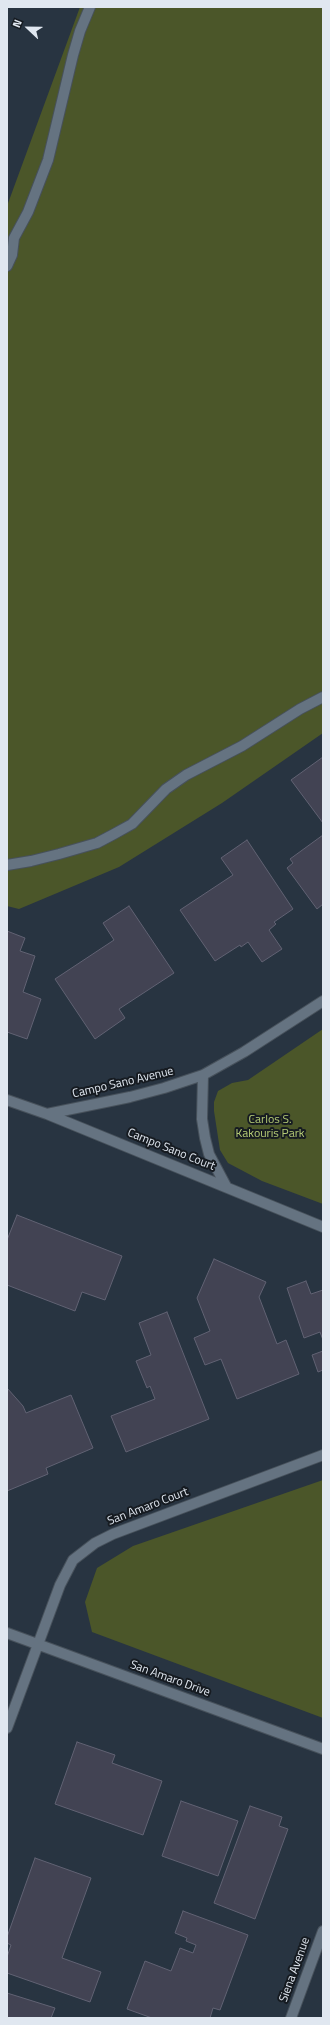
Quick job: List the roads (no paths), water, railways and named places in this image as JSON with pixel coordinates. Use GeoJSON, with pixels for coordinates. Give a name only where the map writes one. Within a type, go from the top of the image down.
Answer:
{"type":"FeatureCollection","features":[{"type":"Feature","properties":{"kind":"street"},"geometry":{"type":"LineString","coordinates":[[7,266],[12,255],[14,238],[28,212],[48,160],[73,55],[80,31],[90,7]]}},
{"type":"Feature","properties":{"kind":"street"},"geometry":{"type":"LineString","coordinates":[[7,864],[31,861],[97,843],[132,824],[166,789],[186,775],[242,746],[300,709],[323,697]]}},
{"type":"Feature","properties":{"kind":"street","name":"Campo Sano Avenue"},"geometry":{"type":"LineString","coordinates":[[47,1114],[137,1095],[203,1075],[244,1052],[323,1002]]}},
{"type":"Feature","properties":{"kind":"street"},"geometry":{"type":"LineString","coordinates":[[203,1075],[202,1119],[205,1138],[209,1154],[226,1186]]}},
{"type":"Feature","properties":{"kind":"street","name":"Campo Sano Court"},"geometry":{"type":"LineString","coordinates":[[7,1100],[47,1114],[323,1226]]}},
{"type":"Feature","properties":{"kind":"street","name":"San Amaro Court"},"geometry":{"type":"LineString","coordinates":[[7,1728],[66,1570],[73,1560],[89,1547],[113,1534],[323,1456]]}},
{"type":"Feature","properties":{"kind":"street","name":"San Amaro Drive"},"geometry":{"type":"LineString","coordinates":[[7,1633],[323,1749]]}},
{"type":"Feature","properties":{"kind":"street","name":"Siena Avenue"},"geometry":{"type":"LineString","coordinates":[[291,2018],[323,1931]]}},
{"type":"Feature","properties":{"kind":"park label","name":"Carlos S. Kakouris Park"},"geometry":{"type":"Point","coordinates":[270,1127]}}]}
